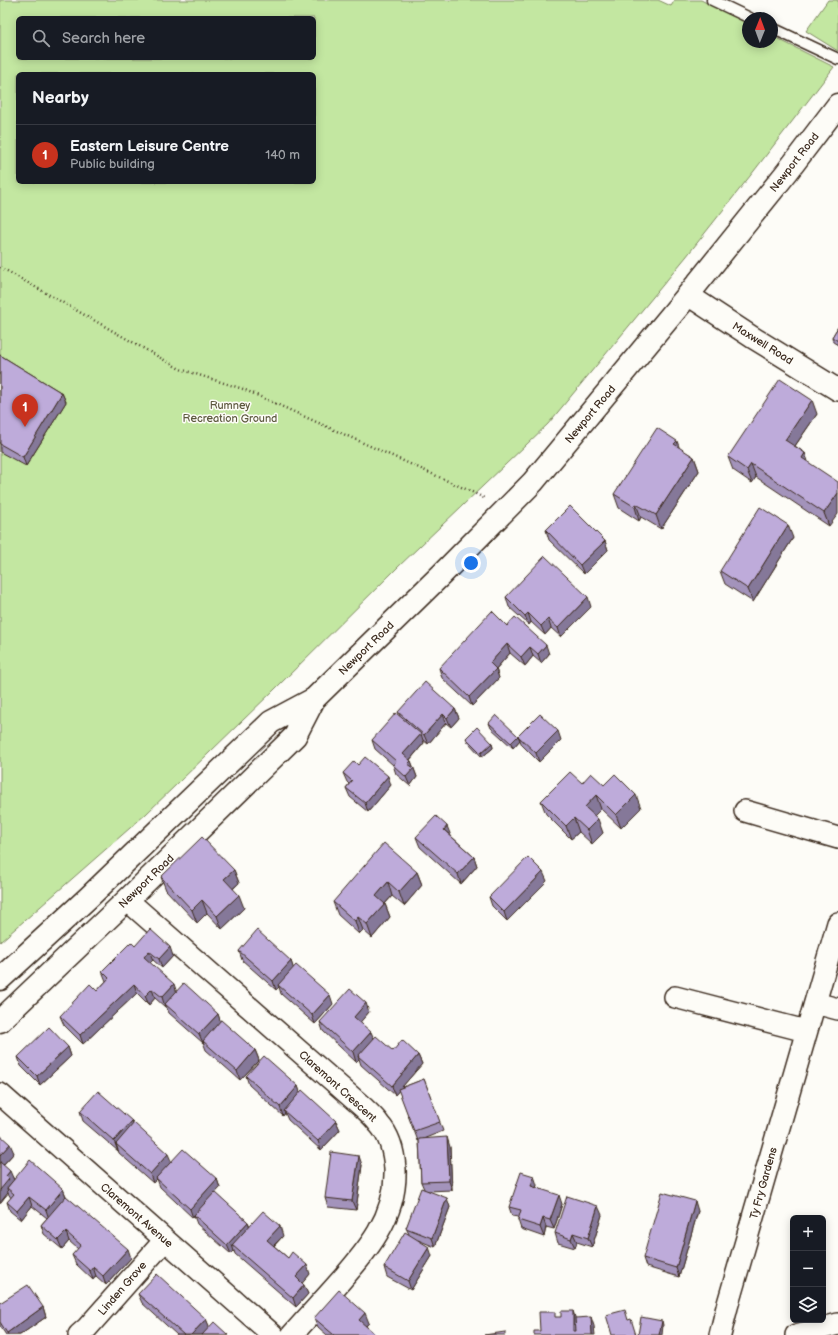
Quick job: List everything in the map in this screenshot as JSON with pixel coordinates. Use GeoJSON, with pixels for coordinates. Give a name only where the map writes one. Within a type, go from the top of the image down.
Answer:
{"type":"FeatureCollection","features":[{"type":"Feature","properties":{"kind":"main road","name":"Newport Road"},"geometry":{"type":"LineString","coordinates":[[0,979],[89,897],[271,722],[314,699],[533,482],[688,295],[787,172],[838,105]]}},
{"type":"Feature","properties":{"kind":"main road","name":"Newport Road"},"geometry":{"type":"LineString","coordinates":[[0,1021],[127,900],[295,736],[314,699]]}},
{"type":"Feature","properties":{"kind":"street","name":"Maxwell Road"},"geometry":{"type":"LineString","coordinates":[[688,295],[838,390]]}},
{"type":"Feature","properties":{"kind":"street"},"geometry":{"type":"LineString","coordinates":[[745,811],[838,838]]}},
{"type":"Feature","properties":{"kind":"street","name":"Claremont Crescent"},"geometry":{"type":"LineString","coordinates":[[127,900],[364,1108],[380,1124],[390,1141],[395,1158],[395,1180],[391,1201],[385,1220],[375,1239],[355,1264],[292,1335]]}},
{"type":"Feature","properties":{"kind":"street","name":"Ty Fry Gardens"},"geometry":{"type":"LineString","coordinates":[[720,1335],[838,923]]}},
{"type":"Feature","properties":{"kind":"street"},"geometry":{"type":"LineString","coordinates":[[675,997],[806,1031]]}},
{"type":"Feature","properties":{"kind":"street"},"geometry":{"type":"LineString","coordinates":[[815,1003],[838,1009]]}},
{"type":"Feature","properties":{"kind":"street","name":"Claremont Avenue"},"geometry":{"type":"LineString","coordinates":[[0,1094],[273,1335]]}},
{"type":"Feature","properties":{"kind":"street","name":"Linden Grove"},"geometry":{"type":"LineString","coordinates":[[79,1335],[87,1328],[165,1240]]}},
{"type":"Feature","properties":{"kind":"street"},"geometry":{"type":"LineString","coordinates":[[796,1335],[838,1324]]}},
{"type":"Feature","properties":{"kind":"lane"},"geometry":{"type":"LineString","coordinates":[[712,0],[742,14]]}},
{"type":"Feature","properties":{"kind":"lane"},"geometry":{"type":"LineString","coordinates":[[778,31],[838,59]]}},
{"type":"Feature","properties":{"kind":"path"},"geometry":{"type":"LineString","coordinates":[[0,267],[180,370],[243,389],[468,490],[505,510]]}},
{"type":"Feature","properties":{"kind":"green space","name":"Rumney Recreation Ground"},"geometry":{"type":"Polygon","coordinates":[[[0,0],[658,0],[671,6],[675,0],[701,0],[742,21],[742,48],[778,48],[778,39],[834,67],[686,257],[548,424],[398,567],[146,814],[0,942],[0,0]]]}},
{"type":"Feature","properties":{"kind":"green space"},"geometry":{"type":"Polygon","coordinates":[[[828,0],[838,0],[838,51],[806,31],[828,0]]]}},
{"type":"Feature","properties":{"kind":"building"},"geometry":{"type":"Polygon","coordinates":[[[838,327],[838,341],[832,337],[838,327]]]}},
{"type":"Feature","properties":{"kind":"building"},"geometry":{"type":"Polygon","coordinates":[[[0,355],[62,393],[23,457],[0,444],[0,355]]]}},
{"type":"Feature","properties":{"kind":"building"},"geometry":{"type":"Polygon","coordinates":[[[780,379],[812,400],[785,440],[805,453],[802,458],[838,482],[838,493],[824,513],[751,464],[747,470],[728,457],[780,379]]]}},
{"type":"Feature","properties":{"kind":"building"},"geometry":{"type":"Polygon","coordinates":[[[657,428],[677,441],[674,444],[694,457],[656,515],[636,504],[635,507],[614,494],[657,428]]]}},
{"type":"Feature","properties":{"kind":"building"},"geometry":{"type":"Polygon","coordinates":[[[570,506],[605,541],[580,565],[546,530],[570,506]]]}},
{"type":"Feature","properties":{"kind":"building"},"geometry":{"type":"Polygon","coordinates":[[[760,507],[788,525],[748,589],[720,571],[760,507]]]}},
{"type":"Feature","properties":{"kind":"building"},"geometry":{"type":"Polygon","coordinates":[[[545,556],[588,597],[558,628],[548,619],[541,626],[528,613],[525,616],[506,597],[545,556]]]}},
{"type":"Feature","properties":{"kind":"building"},"geometry":{"type":"Polygon","coordinates":[[[492,611],[507,626],[515,617],[546,645],[538,654],[530,647],[521,657],[507,644],[490,663],[496,669],[469,697],[439,668],[492,611]]]}},
{"type":"Feature","properties":{"kind":"building"},"geometry":{"type":"Polygon","coordinates":[[[425,682],[455,709],[447,718],[443,714],[424,735],[398,712],[425,682]]]}},
{"type":"Feature","properties":{"kind":"building"},"geometry":{"type":"Polygon","coordinates":[[[396,713],[421,734],[403,754],[411,761],[408,764],[414,768],[406,777],[393,765],[396,761],[372,740],[396,713]]]}},
{"type":"Feature","properties":{"kind":"building"},"geometry":{"type":"Polygon","coordinates":[[[540,714],[558,731],[536,753],[518,736],[540,714]]]}},
{"type":"Feature","properties":{"kind":"building"},"geometry":{"type":"Polygon","coordinates":[[[496,715],[518,736],[511,743],[489,723],[496,715]]]}},
{"type":"Feature","properties":{"kind":"building"},"geometry":{"type":"Polygon","coordinates":[[[477,727],[492,743],[481,753],[466,738],[477,727]]]}},
{"type":"Feature","properties":{"kind":"building"},"geometry":{"type":"Polygon","coordinates":[[[365,757],[388,776],[365,803],[346,788],[352,781],[343,773],[354,761],[358,765],[365,757]]]}},
{"type":"Feature","properties":{"kind":"building"},"geometry":{"type":"Polygon","coordinates":[[[570,772],[582,783],[591,773],[604,785],[615,774],[636,795],[616,815],[596,795],[585,807],[598,819],[587,830],[574,818],[566,826],[541,801],[570,772]]]}},
{"type":"Feature","properties":{"kind":"building"},"geometry":{"type":"Polygon","coordinates":[[[436,816],[447,826],[444,830],[474,857],[458,874],[416,837],[436,816]]]}},
{"type":"Feature","properties":{"kind":"building"},"geometry":{"type":"Polygon","coordinates":[[[202,837],[234,870],[224,879],[239,895],[217,916],[202,900],[192,910],[161,877],[202,837]]]}},
{"type":"Feature","properties":{"kind":"building"},"geometry":{"type":"Polygon","coordinates":[[[384,843],[417,872],[399,892],[388,882],[376,896],[385,904],[367,924],[358,917],[355,921],[333,902],[384,843]]]}},
{"type":"Feature","properties":{"kind":"building"},"geometry":{"type":"Polygon","coordinates":[[[528,857],[543,872],[504,912],[489,897],[528,857]]]}},
{"type":"Feature","properties":{"kind":"building"},"geometry":{"type":"Polygon","coordinates":[[[150,929],[170,947],[159,959],[149,951],[144,957],[174,984],[162,997],[152,989],[145,996],[134,984],[80,1035],[60,1016],[90,984],[97,991],[109,978],[102,971],[131,942],[135,946],[150,929]]]}},
{"type":"Feature","properties":{"kind":"building"},"geometry":{"type":"Polygon","coordinates":[[[257,930],[291,961],[273,981],[239,951],[257,930]]]}},
{"type":"Feature","properties":{"kind":"building"},"geometry":{"type":"Polygon","coordinates":[[[296,965],[330,995],[312,1015],[278,985],[296,965]]]}},
{"type":"Feature","properties":{"kind":"building"},"geometry":{"type":"Polygon","coordinates":[[[184,983],[218,1014],[199,1034],[165,1004],[184,983]]]}},
{"type":"Feature","properties":{"kind":"building"},"geometry":{"type":"Polygon","coordinates":[[[350,989],[366,1003],[354,1017],[371,1032],[353,1052],[320,1022],[350,989]]]}},
{"type":"Feature","properties":{"kind":"building"},"geometry":{"type":"Polygon","coordinates":[[[221,1020],[255,1050],[237,1071],[203,1041],[221,1020]]]}},
{"type":"Feature","properties":{"kind":"building"},"geometry":{"type":"Polygon","coordinates":[[[49,1027],[68,1047],[37,1076],[18,1057],[49,1027]]]}},
{"type":"Feature","properties":{"kind":"building"},"geometry":{"type":"Polygon","coordinates":[[[376,1036],[393,1051],[402,1040],[418,1055],[392,1086],[358,1056],[376,1036]]]}},
{"type":"Feature","properties":{"kind":"building"},"geometry":{"type":"Polygon","coordinates":[[[264,1056],[298,1086],[280,1107],[246,1076],[264,1056]]]}},
{"type":"Feature","properties":{"kind":"building"},"geometry":{"type":"Polygon","coordinates":[[[424,1079],[440,1122],[414,1131],[398,1089],[424,1079]]]}},
{"type":"Feature","properties":{"kind":"building"},"geometry":{"type":"Polygon","coordinates":[[[302,1090],[336,1121],[318,1141],[284,1111],[302,1090]]]}},
{"type":"Feature","properties":{"kind":"building"},"geometry":{"type":"Polygon","coordinates":[[[98,1091],[132,1121],[114,1141],[80,1111],[98,1091]]]}},
{"type":"Feature","properties":{"kind":"building"},"geometry":{"type":"Polygon","coordinates":[[[134,1123],[168,1154],[150,1174],[116,1144],[134,1123]]]}},
{"type":"Feature","properties":{"kind":"building"},"geometry":{"type":"Polygon","coordinates":[[[0,1135],[10,1144],[0,1155],[0,1135]]]}},
{"type":"Feature","properties":{"kind":"building"},"geometry":{"type":"Polygon","coordinates":[[[447,1137],[449,1181],[421,1182],[419,1139],[447,1137]]]}},
{"type":"Feature","properties":{"kind":"building"},"geometry":{"type":"Polygon","coordinates":[[[183,1149],[217,1179],[190,1209],[156,1178],[183,1149]]]}},
{"type":"Feature","properties":{"kind":"building"},"geometry":{"type":"Polygon","coordinates":[[[331,1152],[359,1156],[352,1201],[325,1198],[331,1152]]]}},
{"type":"Feature","properties":{"kind":"building"},"geometry":{"type":"Polygon","coordinates":[[[30,1160],[63,1189],[46,1210],[29,1197],[17,1211],[7,1202],[14,1194],[7,1188],[30,1160]]]}},
{"type":"Feature","properties":{"kind":"building"},"geometry":{"type":"Polygon","coordinates":[[[0,1162],[10,1171],[6,1176],[9,1179],[0,1190],[0,1162]]]}},
{"type":"Feature","properties":{"kind":"building"},"geometry":{"type":"Polygon","coordinates":[[[521,1172],[534,1176],[531,1186],[559,1195],[550,1220],[543,1218],[540,1227],[518,1220],[521,1210],[509,1207],[521,1172]]]}},
{"type":"Feature","properties":{"kind":"building"},"geometry":{"type":"Polygon","coordinates":[[[421,1188],[447,1198],[432,1238],[406,1228],[421,1188]]]}},
{"type":"Feature","properties":{"kind":"building"},"geometry":{"type":"Polygon","coordinates":[[[215,1192],[248,1222],[227,1245],[194,1215],[215,1192]]]}},
{"type":"Feature","properties":{"kind":"building"},"geometry":{"type":"Polygon","coordinates":[[[662,1192],[695,1201],[676,1268],[643,1258],[662,1192]]]}},
{"type":"Feature","properties":{"kind":"building"},"geometry":{"type":"Polygon","coordinates":[[[66,1196],[128,1249],[103,1276],[93,1267],[90,1271],[72,1255],[81,1245],[66,1232],[58,1240],[41,1225],[66,1196]]]}},
{"type":"Feature","properties":{"kind":"building"},"geometry":{"type":"Polygon","coordinates":[[[567,1196],[598,1206],[588,1238],[573,1233],[571,1239],[555,1233],[567,1196]]]}},
{"type":"Feature","properties":{"kind":"building"},"geometry":{"type":"Polygon","coordinates":[[[263,1211],[280,1226],[267,1240],[288,1258],[292,1252],[307,1265],[296,1277],[304,1285],[293,1298],[232,1245],[263,1211]]]}},
{"type":"Feature","properties":{"kind":"building"},"geometry":{"type":"Polygon","coordinates":[[[405,1232],[429,1247],[408,1281],[384,1267],[405,1232]]]}},
{"type":"Feature","properties":{"kind":"building"},"geometry":{"type":"Polygon","coordinates":[[[157,1274],[206,1319],[191,1335],[184,1335],[138,1294],[157,1274]]]}},
{"type":"Feature","properties":{"kind":"building"},"geometry":{"type":"Polygon","coordinates":[[[28,1285],[43,1307],[7,1333],[0,1322],[0,1303],[28,1285]]]}},
{"type":"Feature","properties":{"kind":"building"},"geometry":{"type":"Polygon","coordinates":[[[339,1290],[365,1313],[359,1320],[376,1335],[334,1335],[314,1318],[339,1290]]]}},
{"type":"Feature","properties":{"kind":"building"},"geometry":{"type":"Polygon","coordinates":[[[625,1310],[628,1320],[631,1319],[636,1335],[612,1335],[606,1315],[625,1310]]]}},
{"type":"Feature","properties":{"kind":"building"},"geometry":{"type":"Polygon","coordinates":[[[561,1311],[573,1311],[573,1331],[576,1331],[575,1318],[591,1317],[592,1335],[534,1335],[534,1331],[540,1331],[539,1312],[555,1312],[555,1317],[561,1317],[561,1311]]]}},
{"type":"Feature","properties":{"kind":"building"},"geometry":{"type":"Polygon","coordinates":[[[641,1317],[662,1321],[659,1335],[638,1335],[641,1317]]]}},
{"type":"Feature","properties":{"kind":"building"},"geometry":{"type":"Polygon","coordinates":[[[214,1322],[228,1335],[202,1335],[214,1322]]]}},
{"type":"Feature","properties":{"kind":"building"},"geometry":{"type":"Polygon","coordinates":[[[505,1332],[505,1335],[484,1335],[505,1332]]]}},
{"type":"Feature","properties":{"kind":"place","name":"Eastern Leisure Centre"},"geometry":{"type":"Point","coordinates":[25,427]}}]}
